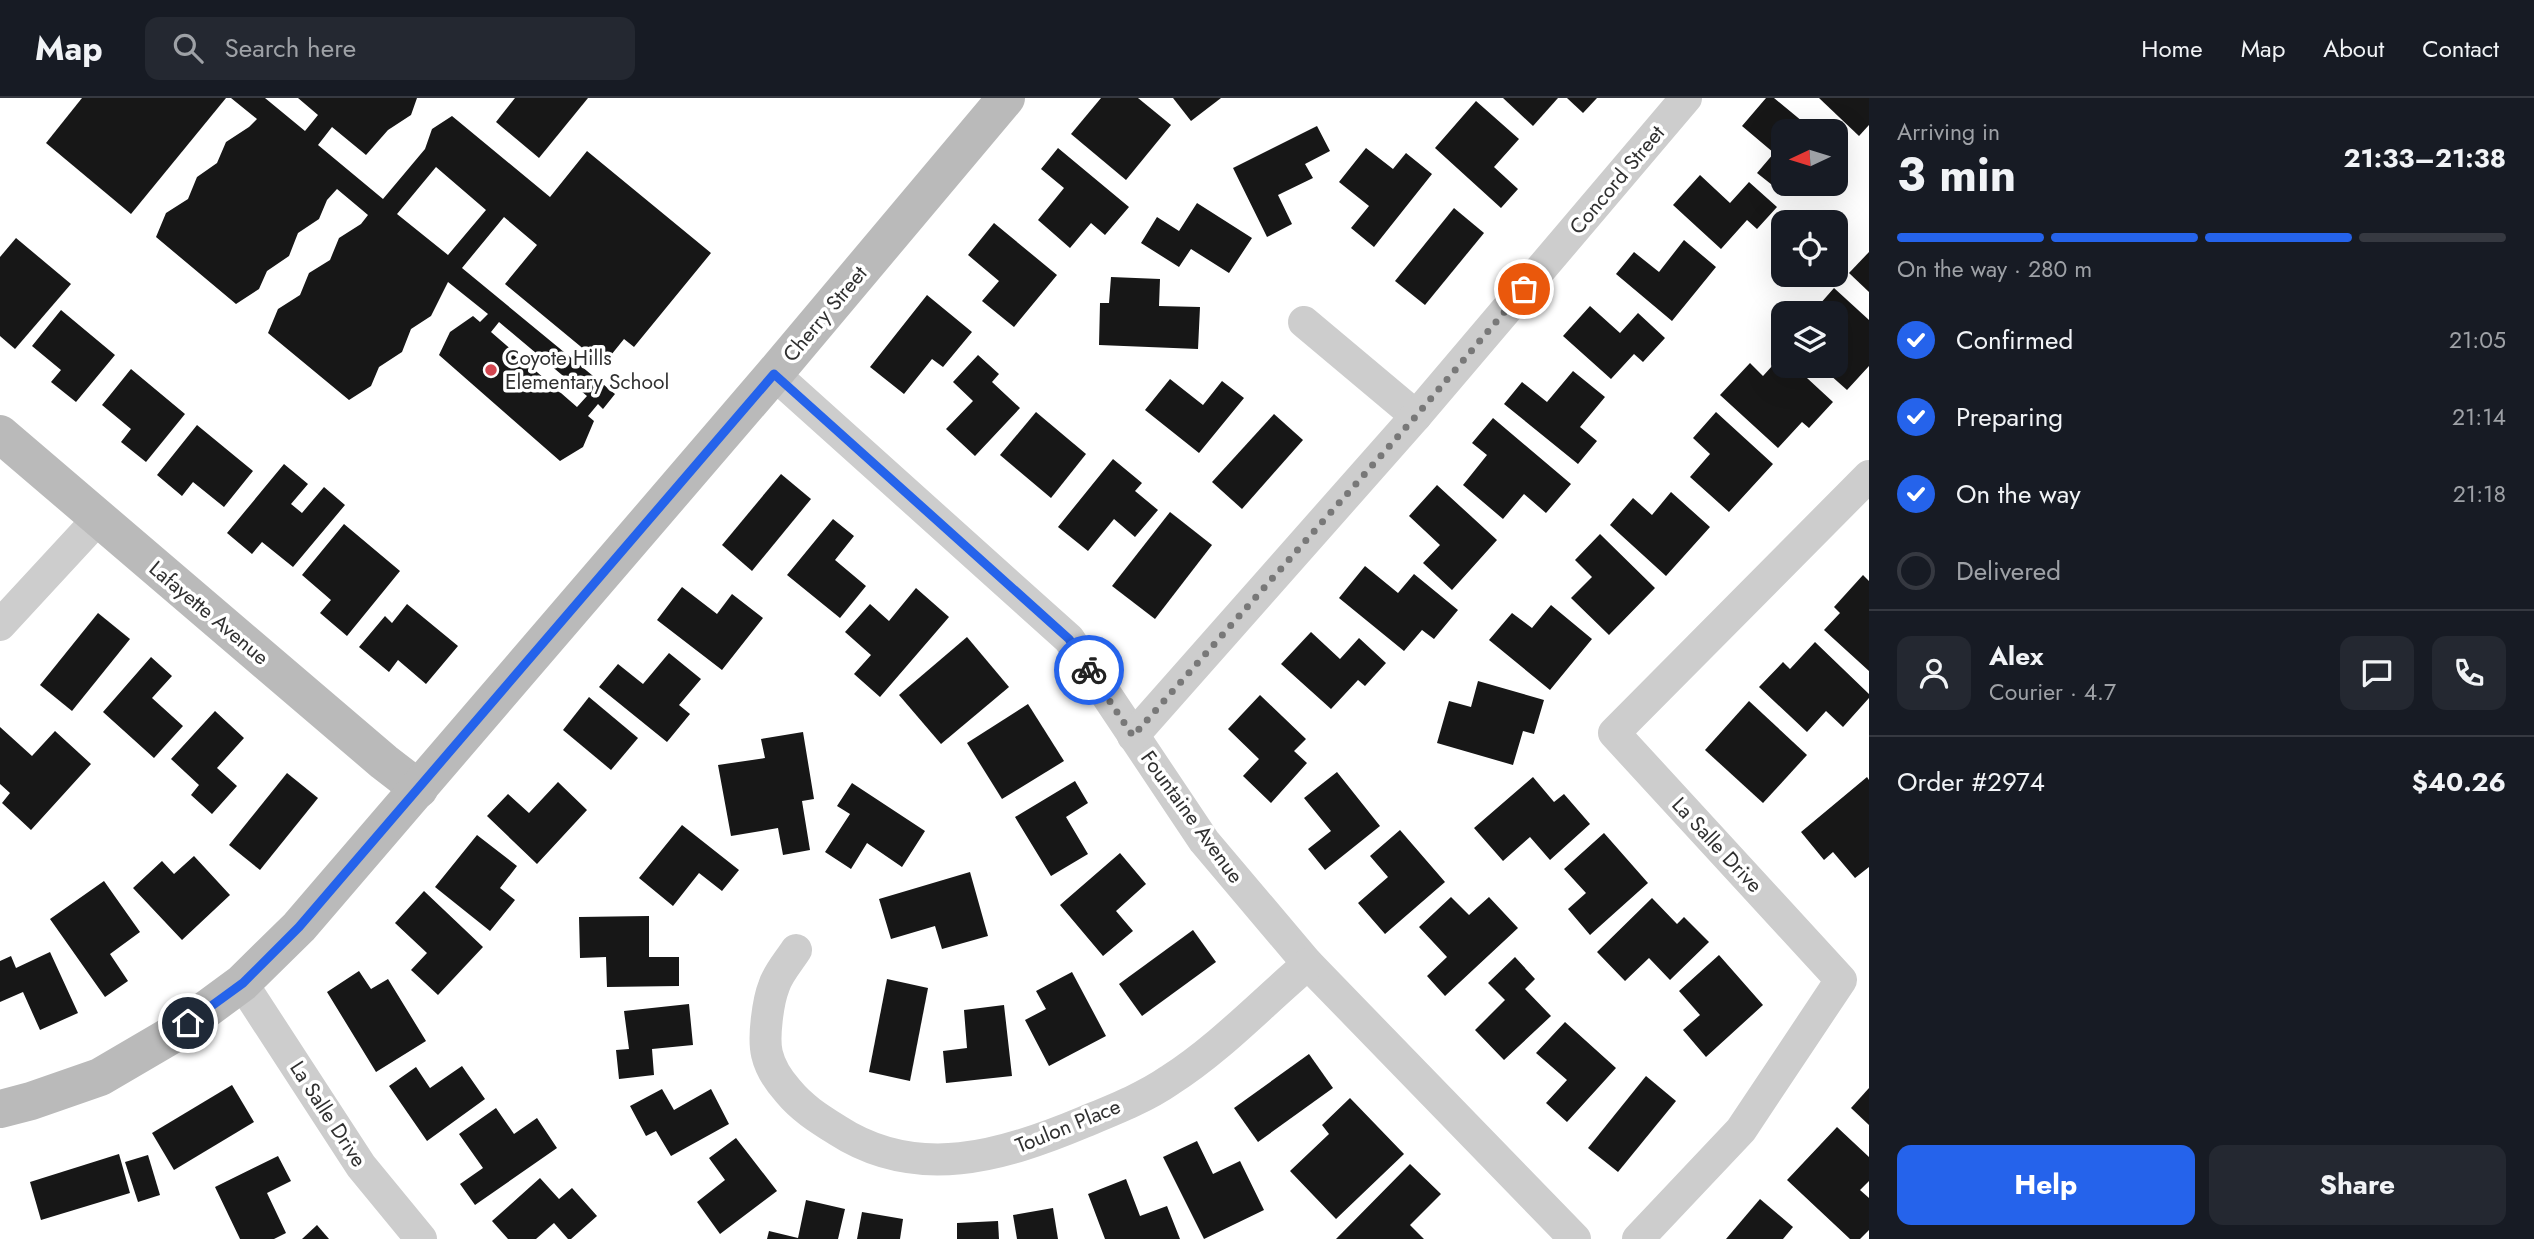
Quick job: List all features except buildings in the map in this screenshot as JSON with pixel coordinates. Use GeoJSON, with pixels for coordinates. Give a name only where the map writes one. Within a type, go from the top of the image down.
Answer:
{"type":"FeatureCollection","features":[{"type":"Feature","properties":{"kind":"street","name":"Cherry Street"},"geometry":{"type":"LineString","coordinates":[[0,1109],[100,1077],[170,1036],[243,983],[299,927],[774,374],[1006,98]]}},
{"type":"Feature","properties":{"kind":"street","name":"Concord Street"},"geometry":{"type":"LineString","coordinates":[[1133,736],[1416,416],[1686,98]]}},
{"type":"Feature","properties":{"kind":"street"},"geometry":{"type":"LineString","coordinates":[[1304,322],[1416,416]]}},
{"type":"Feature","properties":{"kind":"street","name":"Fountaine Avenue"},"geometry":{"type":"LineString","coordinates":[[774,374],[1069,639],[1204,841],[1308,964],[1575,1239]]}},
{"type":"Feature","properties":{"kind":"street","name":"Lafayette Avenue"},"geometry":{"type":"LineString","coordinates":[[0,434],[419,789]]}},
{"type":"Feature","properties":{"kind":"street","name":"La Salle Drive"},"geometry":{"type":"LineString","coordinates":[[1638,1239],[1741,1130],[1841,980],[1614,733],[1869,476]]}},
{"type":"Feature","properties":{"kind":"street"},"geometry":{"type":"LineString","coordinates":[[0,625],[99,519]]}},
{"type":"Feature","properties":{"kind":"street","name":"Toulon Place"},"geometry":{"type":"LineString","coordinates":[[796,950],[774,985],[767,1020],[766,1053],[779,1081],[804,1109],[845,1136],[878,1152],[911,1159],[962,1159],[1001,1152],[1039,1141],[1113,1110],[1169,1081],[1308,964]]}},
{"type":"Feature","properties":{"kind":"street","name":"La Salle Drive"},"geometry":{"type":"LineString","coordinates":[[243,983],[361,1166],[421,1239]]}},
{"type":"Feature","properties":{"kind":"way so far"},"geometry":{"type":"LineString","coordinates":[[1089,670],[1133,736],[1416,416],[1524,289]]}},
{"type":"Feature","properties":{"kind":"place","name":"Coyote Hills Elementary School"},"geometry":{"type":"Point","coordinates":[491,370]}},
{"type":"Feature","properties":{"kind":"route"},"geometry":{"type":"LineString","coordinates":[[188,1023],[243,983],[299,927],[774,374],[1069,639],[1089,670]]}}]}
